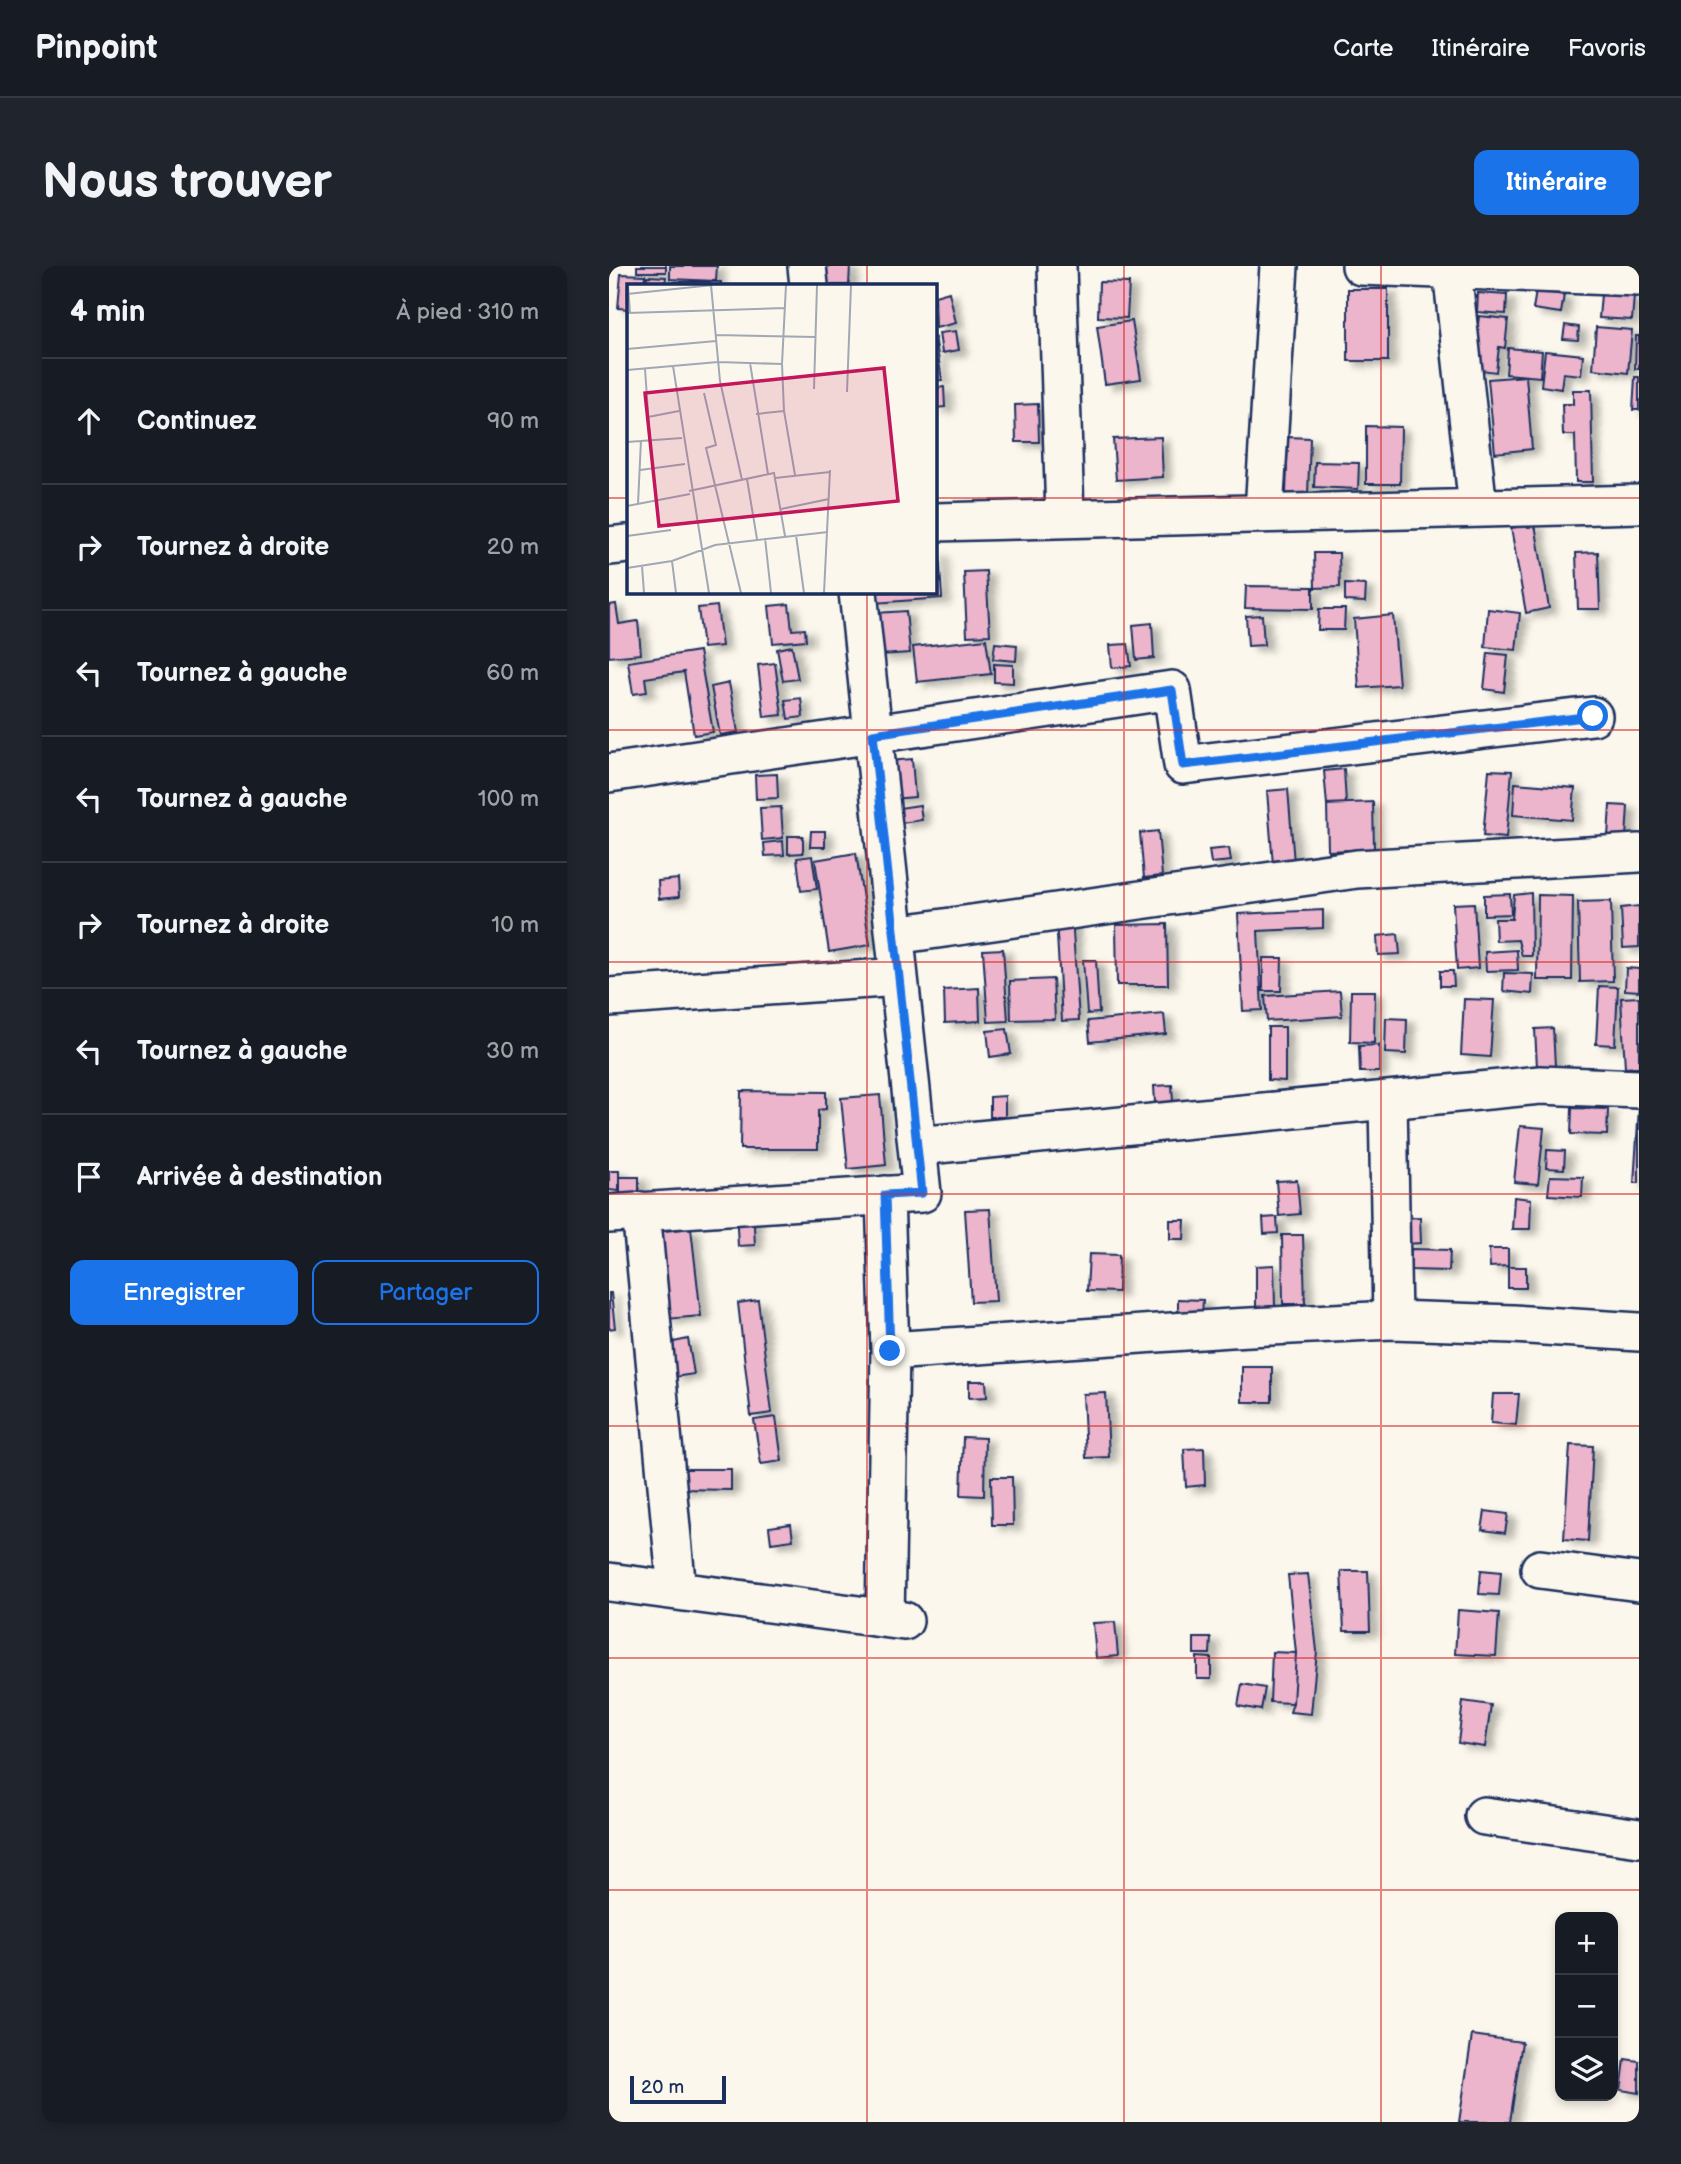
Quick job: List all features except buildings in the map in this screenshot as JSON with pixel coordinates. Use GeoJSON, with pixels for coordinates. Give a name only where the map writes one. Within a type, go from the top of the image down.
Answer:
{"type":"FeatureCollection","features":[{"type":"Feature","properties":{"kind":"street"},"geometry":{"type":"LineString","coordinates":[[807,266],[809,284]]}},
{"type":"Feature","properties":{"kind":"street"},"geometry":{"type":"LineString","coordinates":[[1057,266],[1065,517]]}},
{"type":"Feature","properties":{"kind":"street"},"geometry":{"type":"LineString","coordinates":[[1264,512],[1279,266]]}},
{"type":"Feature","properties":{"kind":"street"},"geometry":{"type":"LineString","coordinates":[[1361,266],[1618,273]]}},
{"type":"Feature","properties":{"kind":"street"},"geometry":{"type":"LineString","coordinates":[[1452,270],[1478,508]]}},
{"type":"Feature","properties":{"kind":"street"},"geometry":{"type":"LineString","coordinates":[[936,522],[1639,504]]}},
{"type":"Feature","properties":{"kind":"street"},"geometry":{"type":"LineString","coordinates":[[609,545],[627,544]]}},
{"type":"Feature","properties":{"kind":"street"},"geometry":{"type":"LineString","coordinates":[[677,1591],[625,1212],[922,1193],[858,593]]}},
{"type":"Feature","properties":{"kind":"street"},"geometry":{"type":"LineString","coordinates":[[609,773],[1172,690],[1183,765],[1593,716]]}},
{"type":"Feature","properties":{"kind":"street"},"geometry":{"type":"LineString","coordinates":[[895,935],[1357,869],[1639,853]]}},
{"type":"Feature","properties":{"kind":"street"},"geometry":{"type":"LineString","coordinates":[[609,997],[899,977]]}},
{"type":"Feature","properties":{"kind":"street"},"geometry":{"type":"LineString","coordinates":[[917,1146],[1540,1085],[1639,1089]]}},
{"type":"Feature","properties":{"kind":"street"},"geometry":{"type":"LineString","coordinates":[[1388,1100],[1392,1320]]}},
{"type":"Feature","properties":{"kind":"street"},"geometry":{"type":"LineString","coordinates":[[609,1583],[894,1620],[885,1195]]}},
{"type":"Feature","properties":{"kind":"street"},"geometry":{"type":"LineString","coordinates":[[890,1351],[1392,1320],[1639,1332]]}},
{"type":"Feature","properties":{"kind":"street"},"geometry":{"type":"LineString","coordinates":[[1540,1569],[1639,1582]]}},
{"type":"Feature","properties":{"kind":"street"},"geometry":{"type":"LineString","coordinates":[[1484,1816],[1639,1838]]}},
{"type":"Feature","properties":{"kind":"route"},"geometry":{"type":"LineString","coordinates":[[890,1351],[885,1195],[922,1193],[873,734],[1172,690],[1183,765],[1593,716]]}}]}
